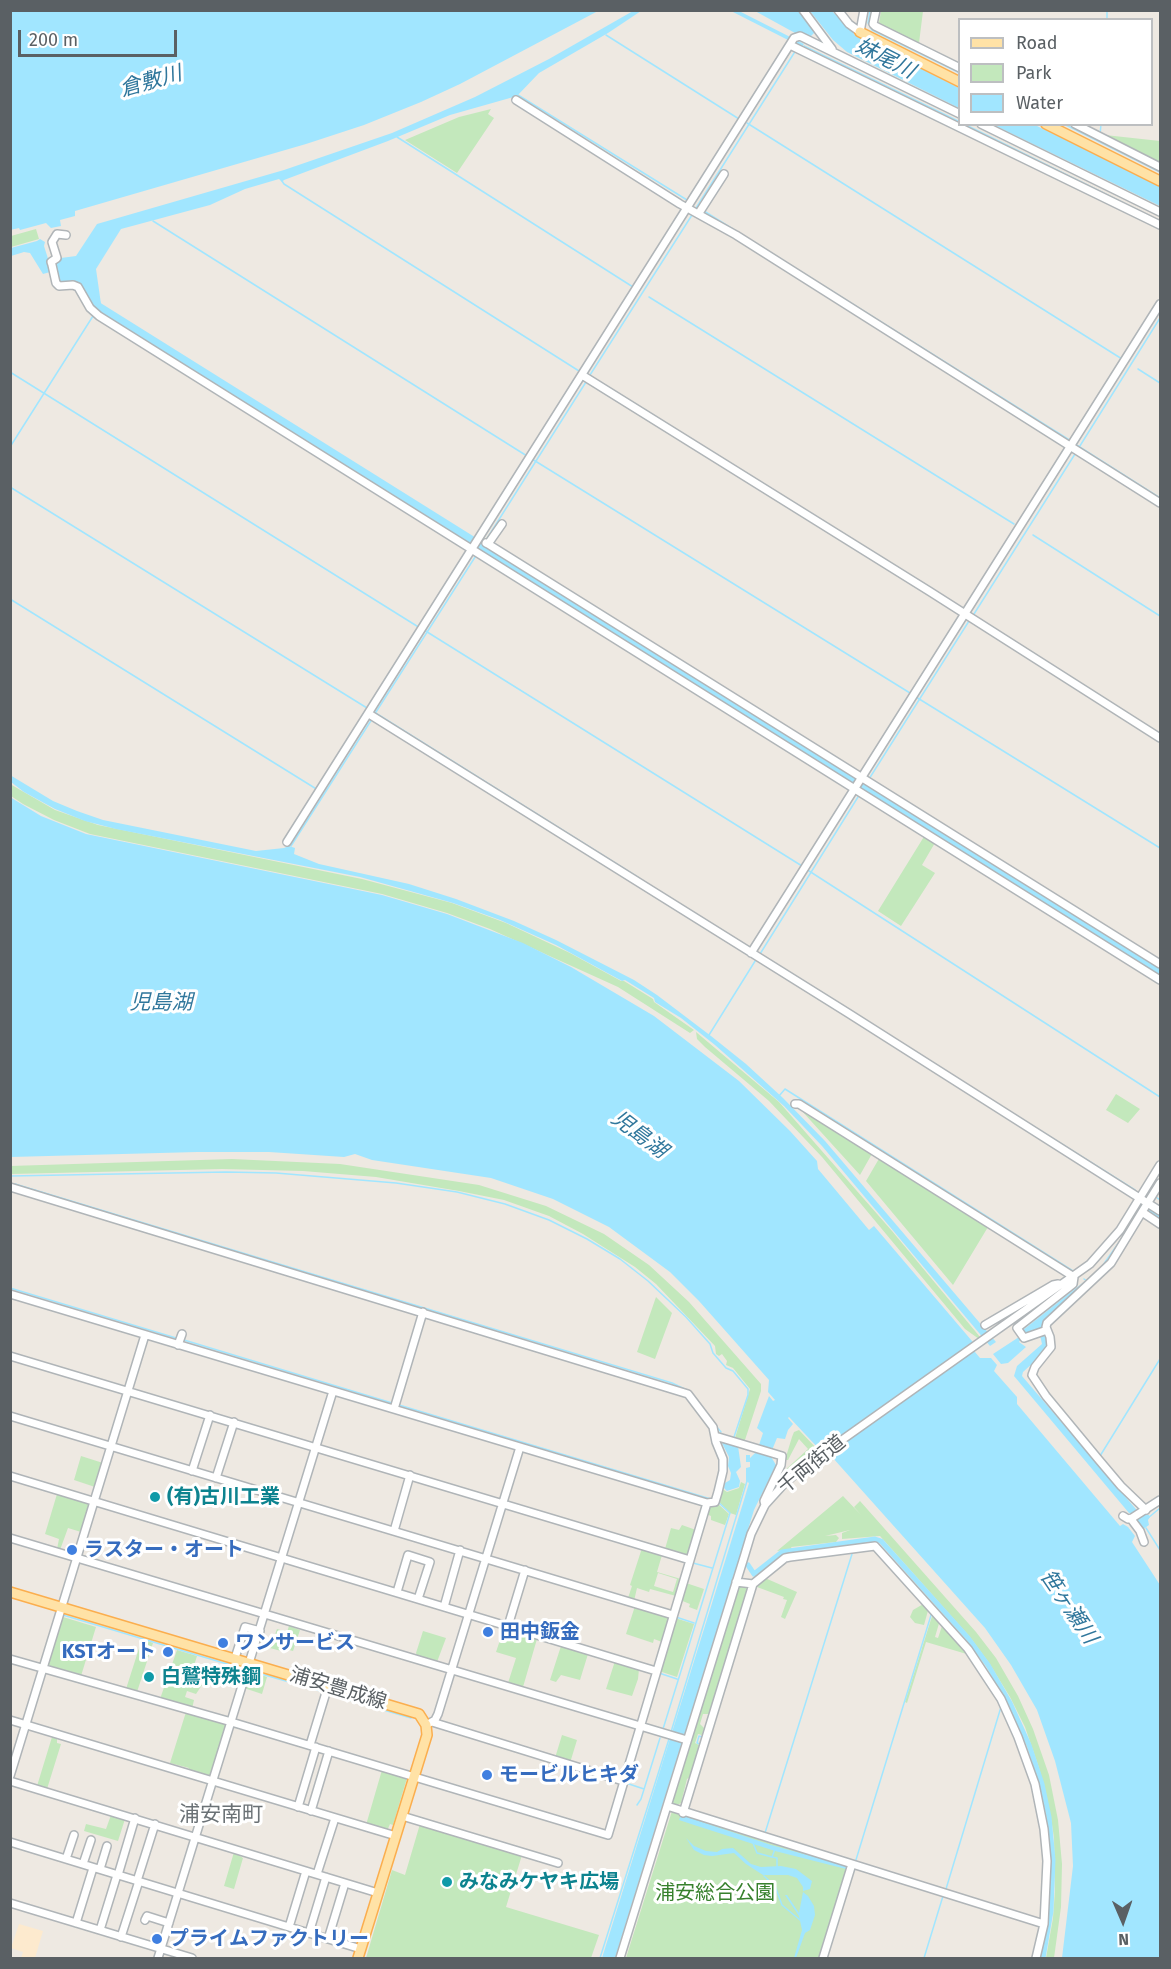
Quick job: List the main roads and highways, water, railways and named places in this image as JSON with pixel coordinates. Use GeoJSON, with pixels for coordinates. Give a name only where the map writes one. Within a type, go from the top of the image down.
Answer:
{"type":"FeatureCollection","features":[{"type":"Feature","properties":{"kind":"main road"},"geometry":{"type":"LineString","coordinates":[[860,32],[958,81]]}},
{"type":"Feature","properties":{"kind":"main road"},"geometry":{"type":"LineString","coordinates":[[1051,126],[1161,181]]}},
{"type":"Feature","properties":{"kind":"main road","name":"浦安豊成線"},"geometry":{"type":"LineString","coordinates":[[10,1592],[235,1658],[326,1690],[412,1711],[429,1723],[415,1776],[359,1954]]}},
{"type":"Feature","properties":{"kind":"water","name":"倉敷川"},"geometry":{"type":"Polygon","coordinates":[[[11,10],[598,11],[460,84],[364,125],[75,211],[75,216],[60,220],[61,226],[51,228],[46,223],[20,230],[19,228],[10,230],[11,10]]]}},
{"type":"Feature","properties":{"kind":"water"},"geometry":{"type":"Polygon","coordinates":[[[633,11],[641,11],[539,73],[517,96],[450,115],[282,182],[279,179],[245,189],[210,205],[121,229],[96,269],[103,306],[99,311],[94,308],[80,284],[59,283],[54,264],[61,258],[76,256],[97,224],[284,170],[392,133],[475,97],[549,59],[633,11]]]}},
{"type":"Feature","properties":{"kind":"water"},"geometry":{"type":"Polygon","coordinates":[[[731,11],[739,11],[804,44],[801,48],[731,11]]]}},
{"type":"Feature","properties":{"kind":"water"},"geometry":{"type":"Polygon","coordinates":[[[755,11],[799,11],[815,32],[810,37],[795,33],[755,11]]]}},
{"type":"Feature","properties":{"kind":"water","name":"妹尾川"},"geometry":{"type":"Polygon","coordinates":[[[810,11],[832,11],[855,35],[958,87],[958,108],[847,52],[833,40],[810,11]]]}},
{"type":"Feature","properties":{"kind":"water"},"geometry":{"type":"Polygon","coordinates":[[[996,126],[1037,126],[1160,186],[1160,206],[996,126]]]}},
{"type":"Feature","properties":{"kind":"water"},"geometry":{"type":"Polygon","coordinates":[[[40,239],[45,242],[44,246],[50,265],[48,266],[50,272],[43,274],[30,253],[24,252],[11,256],[11,248],[40,239]]]}},
{"type":"Feature","properties":{"kind":"water"},"geometry":{"type":"Polygon","coordinates":[[[10,775],[53,801],[103,820],[256,851],[289,846],[295,848],[294,854],[319,864],[409,884],[456,899],[556,940],[634,980],[711,1036],[783,1098],[825,1141],[996,1342],[990,1346],[822,1146],[784,1106],[681,1018],[625,980],[622,981],[556,945],[500,920],[453,903],[360,877],[85,821],[55,809],[24,792],[11,782],[10,775]]]}},
{"type":"Feature","properties":{"kind":"water","name":"児島湖"},"geometry":{"type":"Polygon","coordinates":[[[10,797],[41,816],[86,834],[382,895],[447,914],[523,943],[571,967],[654,1016],[739,1081],[790,1131],[817,1161],[818,1169],[869,1230],[874,1226],[972,1341],[975,1352],[980,1358],[991,1358],[997,1365],[994,1371],[1017,1397],[1017,1404],[1120,1526],[1123,1524],[1128,1527],[1135,1536],[1132,1542],[1160,1585],[1160,1958],[1062,1958],[1073,1866],[1071,1823],[1055,1761],[1037,1710],[1011,1665],[985,1628],[824,1448],[820,1450],[789,1417],[793,1424],[785,1439],[777,1438],[770,1455],[776,1465],[754,1510],[615,1958],[602,1958],[749,1483],[746,1481],[746,1468],[750,1467],[750,1462],[746,1462],[746,1455],[750,1455],[750,1458],[761,1447],[759,1445],[763,1433],[757,1428],[769,1396],[773,1401],[775,1400],[768,1392],[769,1380],[670,1272],[609,1227],[553,1199],[491,1178],[372,1160],[355,1154],[344,1157],[269,1152],[197,1152],[11,1157],[10,797]]]}},
{"type":"Feature","properties":{"kind":"water"},"geometry":{"type":"Polygon","coordinates":[[[1085,1281],[1087,1283],[1046,1320],[1041,1330],[1049,1344],[1045,1352],[1023,1372],[1022,1376],[1141,1515],[1149,1515],[1149,1525],[1142,1530],[1137,1522],[1138,1515],[1129,1513],[1014,1376],[1017,1366],[1042,1344],[1040,1335],[1024,1336],[1023,1330],[1085,1281]]]}},
{"type":"Feature","properties":{"kind":"water"},"geometry":{"type":"Polygon","coordinates":[[[1019,1337],[1021,1339],[1019,1342],[1026,1347],[1008,1363],[1001,1364],[993,1354],[1019,1337]]]}},
{"type":"Feature","properties":{"kind":"water"},"geometry":{"type":"Polygon","coordinates":[[[722,1443],[738,1446],[741,1467],[736,1472],[740,1481],[739,1487],[727,1491],[724,1488],[725,1483],[730,1480],[731,1473],[728,1466],[729,1457],[722,1443]]]}},
{"type":"Feature","properties":{"kind":"water"},"geometry":{"type":"Polygon","coordinates":[[[681,1815],[771,1845],[847,1866],[846,1869],[775,1851],[679,1820],[681,1815]]]}},
{"type":"Feature","properties":{"kind":"water"},"geometry":{"type":"Polygon","coordinates":[[[686,1838],[694,1846],[706,1851],[717,1852],[733,1848],[751,1864],[761,1867],[781,1866],[796,1869],[812,1881],[810,1889],[803,1891],[797,1878],[788,1875],[763,1875],[734,1853],[704,1855],[694,1850],[686,1838]]]}},
{"type":"Feature","properties":{"kind":"water"},"geometry":{"type":"Polygon","coordinates":[[[803,1892],[814,1906],[815,1915],[810,1930],[805,1933],[796,1958],[794,1958],[802,1930],[799,1916],[785,1895],[799,1913],[803,1892]]]}},
{"type":"Feature","properties":{"kind":"waterway"},"geometry":{"type":"LineString","coordinates":[[870,10],[868,23],[872,30],[958,72]]}},
{"type":"Feature","properties":{"kind":"waterway"},"geometry":{"type":"LineString","coordinates":[[1107,10],[1107,18]]}},
{"type":"Feature","properties":{"kind":"waterway"},"geometry":{"type":"LineString","coordinates":[[606,35],[739,119]]}},
{"type":"Feature","properties":{"kind":"waterway"},"geometry":{"type":"LineString","coordinates":[[804,46],[958,121]]}},
{"type":"Feature","properties":{"kind":"waterway"},"geometry":{"type":"LineString","coordinates":[[696,208],[796,50]]}},
{"type":"Feature","properties":{"kind":"waterway"},"geometry":{"type":"LineString","coordinates":[[518,95],[687,200]]}},
{"type":"Feature","properties":{"kind":"waterway"},"geometry":{"type":"LineString","coordinates":[[747,123],[1122,359]]}},
{"type":"Feature","properties":{"kind":"waterway"},"geometry":{"type":"LineString","coordinates":[[968,126],[1160,221]]}},
{"type":"Feature","properties":{"kind":"waterway"},"geometry":{"type":"LineString","coordinates":[[1068,126],[1160,172]]}},
{"type":"Feature","properties":{"kind":"waterway"},"geometry":{"type":"LineString","coordinates":[[1100,135],[1101,126]]}},
{"type":"Feature","properties":{"kind":"waterway"},"geometry":{"type":"LineString","coordinates":[[397,137],[633,287]]}},
{"type":"Feature","properties":{"kind":"waterway"},"geometry":{"type":"LineString","coordinates":[[282,181],[579,371]]}},
{"type":"Feature","properties":{"kind":"waterway"},"geometry":{"type":"LineString","coordinates":[[704,211],[1071,441]]}},
{"type":"Feature","properties":{"kind":"waterway"},"geometry":{"type":"LineString","coordinates":[[590,375],[692,215]]}},
{"type":"Feature","properties":{"kind":"waterway"},"geometry":{"type":"LineString","coordinates":[[153,221],[527,456]]}},
{"type":"Feature","properties":{"kind":"waterway"},"geometry":{"type":"LineString","coordinates":[[649,297],[1014,524]]}},
{"type":"Feature","properties":{"kind":"waterway"},"geometry":{"type":"LineString","coordinates":[[95,300],[97,306],[1160,971]]}},
{"type":"Feature","properties":{"kind":"waterway"},"geometry":{"type":"LineString","coordinates":[[10,447],[93,316]]}},
{"type":"Feature","properties":{"kind":"waterway"},"geometry":{"type":"LineString","coordinates":[[1078,449],[1160,318]]}},
{"type":"Feature","properties":{"kind":"waterway"},"geometry":{"type":"LineString","coordinates":[[1138,369],[1160,383]]}},
{"type":"Feature","properties":{"kind":"waterway"},"geometry":{"type":"LineString","coordinates":[[10,372],[420,628]]}},
{"type":"Feature","properties":{"kind":"waterway"},"geometry":{"type":"LineString","coordinates":[[587,374],[669,425]]}},
{"type":"Feature","properties":{"kind":"waterway"},"geometry":{"type":"LineString","coordinates":[[486,540],[586,382]]}},
{"type":"Feature","properties":{"kind":"waterway"},"geometry":{"type":"LineString","coordinates":[[1075,444],[1160,498]]}},
{"type":"Feature","properties":{"kind":"waterway"},"geometry":{"type":"LineString","coordinates":[[974,614],[1075,454]]}},
{"type":"Feature","properties":{"kind":"waterway"},"geometry":{"type":"LineString","coordinates":[[532,459],[910,693]]}},
{"type":"Feature","properties":{"kind":"waterway"},"geometry":{"type":"LineString","coordinates":[[10,487],[367,708]]}},
{"type":"Feature","properties":{"kind":"waterway"},"geometry":{"type":"LineString","coordinates":[[1033,535],[1160,616]]}},
{"type":"Feature","properties":{"kind":"waterway"},"geometry":{"type":"LineString","coordinates":[[376,712],[477,554]]}},
{"type":"Feature","properties":{"kind":"waterway"},"geometry":{"type":"LineString","coordinates":[[10,599],[318,790]]}},
{"type":"Feature","properties":{"kind":"waterway"},"geometry":{"type":"LineString","coordinates":[[869,779],[969,621]]}},
{"type":"Feature","properties":{"kind":"waterway"},"geometry":{"type":"LineString","coordinates":[[424,630],[802,866]]}},
{"type":"Feature","properties":{"kind":"waterway"},"geometry":{"type":"LineString","coordinates":[[1080,683],[1160,734]]}},
{"type":"Feature","properties":{"kind":"waterway"},"geometry":{"type":"LineString","coordinates":[[916,697],[1160,848]]}},
{"type":"Feature","properties":{"kind":"waterway"},"geometry":{"type":"LineString","coordinates":[[374,712],[639,878]]}},
{"type":"Feature","properties":{"kind":"waterway"},"geometry":{"type":"LineString","coordinates":[[291,846],[372,719]]}},
{"type":"Feature","properties":{"kind":"waterway"},"geometry":{"type":"LineString","coordinates":[[760,954],[858,797]]}},
{"type":"Feature","properties":{"kind":"waterway"},"geometry":{"type":"LineString","coordinates":[[806,869],[1160,1097]]}},
{"type":"Feature","properties":{"kind":"waterway"},"geometry":{"type":"LineString","coordinates":[[709,1035],[757,958]]}},
{"type":"Feature","properties":{"kind":"waterway"},"geometry":{"type":"LineString","coordinates":[[945,1071],[1135,1190]]}},
{"type":"Feature","properties":{"kind":"waterway"},"geometry":{"type":"LineString","coordinates":[[779,1096],[785,1089],[1073,1271]]}},
{"type":"Feature","properties":{"kind":"waterway"},"geometry":{"type":"LineString","coordinates":[[10,1176],[276,1173],[396,1183],[457,1192],[505,1204],[549,1220],[620,1259],[648,1281],[686,1317],[710,1344],[713,1353],[748,1389],[734,1437]]}},
{"type":"Feature","properties":{"kind":"waterway"},"geometry":{"type":"LineString","coordinates":[[15,1184],[672,1383],[689,1391]]}},
{"type":"Feature","properties":{"kind":"waterway"},"geometry":{"type":"LineString","coordinates":[[1156,1197],[1160,1200]]}},
{"type":"Feature","properties":{"kind":"waterway"},"geometry":{"type":"LineString","coordinates":[[1142,1207],[1160,1218]]}},
{"type":"Feature","properties":{"kind":"waterway"},"geometry":{"type":"LineString","coordinates":[[1101,1268],[1122,1238]]}},
{"type":"Feature","properties":{"kind":"waterway"},"geometry":{"type":"LineString","coordinates":[[10,1288],[176,1338]]}},
{"type":"Feature","properties":{"kind":"waterway"},"geometry":{"type":"LineString","coordinates":[[184,1340],[392,1403]]}},
{"type":"Feature","properties":{"kind":"waterway"},"geometry":{"type":"LineString","coordinates":[[1100,1456],[1160,1359]]}},
{"type":"Feature","properties":{"kind":"waterway"},"geometry":{"type":"LineString","coordinates":[[399,1405],[714,1500]]}},
{"type":"Feature","properties":{"kind":"waterway"},"geometry":{"type":"LineString","coordinates":[[716,1426],[721,1432]]}},
{"type":"Feature","properties":{"kind":"waterway"},"geometry":{"type":"LineString","coordinates":[[671,1732],[747,1481]]}},
{"type":"Feature","properties":{"kind":"waterway"},"geometry":{"type":"LineString","coordinates":[[663,1729],[730,1513],[718,1502]]}},
{"type":"Feature","properties":{"kind":"waterway"},"geometry":{"type":"LineString","coordinates":[[1148,1518],[1160,1508]]}},
{"type":"Feature","properties":{"kind":"waterway"},"geometry":{"type":"LineString","coordinates":[[1146,1528],[1160,1550]]}},
{"type":"Feature","properties":{"kind":"waterway"},"geometry":{"type":"LineString","coordinates":[[748,1565],[754,1574],[782,1552],[875,1539],[881,1541],[968,1638],[988,1665],[1010,1703],[1029,1745],[1042,1784],[1049,1817],[1053,1860],[1051,1911],[1043,1958]]}},
{"type":"Feature","properties":{"kind":"waterway"},"geometry":{"type":"LineString","coordinates":[[765,1833],[852,1554]]}},
{"type":"Feature","properties":{"kind":"waterway"},"geometry":{"type":"LineString","coordinates":[[693,1563],[712,1568]]}},
{"type":"Feature","properties":{"kind":"waterway"},"geometry":{"type":"LineString","coordinates":[[855,1863],[932,1612]]}},
{"type":"Feature","properties":{"kind":"waterway"},"geometry":{"type":"LineString","coordinates":[[63,1615],[244,1669]]}},
{"type":"Feature","properties":{"kind":"waterway"},"geometry":{"type":"LineString","coordinates":[[676,1617],[694,1623]]}},
{"type":"Feature","properties":{"kind":"waterway"},"geometry":{"type":"LineString","coordinates":[[251,1671],[324,1692]]}},
{"type":"Feature","properties":{"kind":"waterway"},"geometry":{"type":"LineString","coordinates":[[659,1673],[677,1679]]}},
{"type":"Feature","properties":{"kind":"waterway"},"geometry":{"type":"LineString","coordinates":[[74,1681],[118,1693]]}},
{"type":"Feature","properties":{"kind":"waterway"},"geometry":{"type":"LineString","coordinates":[[329,1694],[411,1718]]}},
{"type":"Feature","properties":{"kind":"waterway"},"geometry":{"type":"LineString","coordinates":[[946,1889],[1001,1707]]}},
{"type":"Feature","properties":{"kind":"waterway"},"geometry":{"type":"LineString","coordinates":[[703,1738],[707,1727]]}},
{"type":"Feature","properties":{"kind":"waterway"},"geometry":{"type":"LineString","coordinates":[[700,1744],[697,1743],[699,1736],[702,1737]]}},
{"type":"Feature","properties":{"kind":"waterway"},"geometry":{"type":"LineString","coordinates":[[637,1805],[641,1799],[660,1738]]}},
{"type":"Feature","properties":{"kind":"waterway"},"geometry":{"type":"LineString","coordinates":[[600,1958],[669,1739]]}},
{"type":"Feature","properties":{"kind":"waterway"},"geometry":{"type":"LineString","coordinates":[[626,1783],[644,1789]]}},
{"type":"Feature","properties":{"kind":"waterway"},"geometry":{"type":"LineString","coordinates":[[753,1843],[757,1853],[772,1857]]}},
{"type":"Feature","properties":{"kind":"waterway"},"geometry":{"type":"LineString","coordinates":[[775,1849],[772,1857],[777,1858],[777,1867]]}},
{"type":"Feature","properties":{"kind":"waterway"},"geometry":{"type":"LineString","coordinates":[[764,1876],[775,1886],[782,1905],[800,1920]]}},
{"type":"Feature","properties":{"kind":"waterway"},"geometry":{"type":"LineString","coordinates":[[924,1958],[943,1896]]}},
{"type":"Feature","properties":{"kind":"place","name":"(有)古川工業"},"geometry":{"type":"Point","coordinates":[155,1497]}},
{"type":"Feature","properties":{"kind":"place","name":"ラスター・オート"},"geometry":{"type":"Point","coordinates":[72,1550]}},
{"type":"Feature","properties":{"kind":"place","name":"田中鈑金"},"geometry":{"type":"Point","coordinates":[488,1632]}},
{"type":"Feature","properties":{"kind":"place","name":"ワンサービス"},"geometry":{"type":"Point","coordinates":[223,1643]}},
{"type":"Feature","properties":{"kind":"place","name":"KSTオート"},"geometry":{"type":"Point","coordinates":[168,1652]}},
{"type":"Feature","properties":{"kind":"place","name":"白鷲特殊鋼"},"geometry":{"type":"Point","coordinates":[149,1677]}},
{"type":"Feature","properties":{"kind":"place","name":"モービルヒキダ"},"geometry":{"type":"Point","coordinates":[487,1775]}},
{"type":"Feature","properties":{"kind":"place","name":"みなみケヤキ広場"},"geometry":{"type":"Point","coordinates":[447,1882]}},
{"type":"Feature","properties":{"kind":"place","name":"プライムファクトリー"},"geometry":{"type":"Point","coordinates":[157,1939]}},
{"type":"Feature","properties":{"kind":"district","name":"浦安南町"},"geometry":{"type":"Point","coordinates":[221,1815]}},
{"type":"Feature","properties":{"kind":"water label","name":"笹ヶ瀬川"},"geometry":{"type":"Point","coordinates":[1068,1607]}},
{"type":"Feature","properties":{"kind":"park label","name":"浦安総合公園"},"geometry":{"type":"Point","coordinates":[715,1893]}}]}
